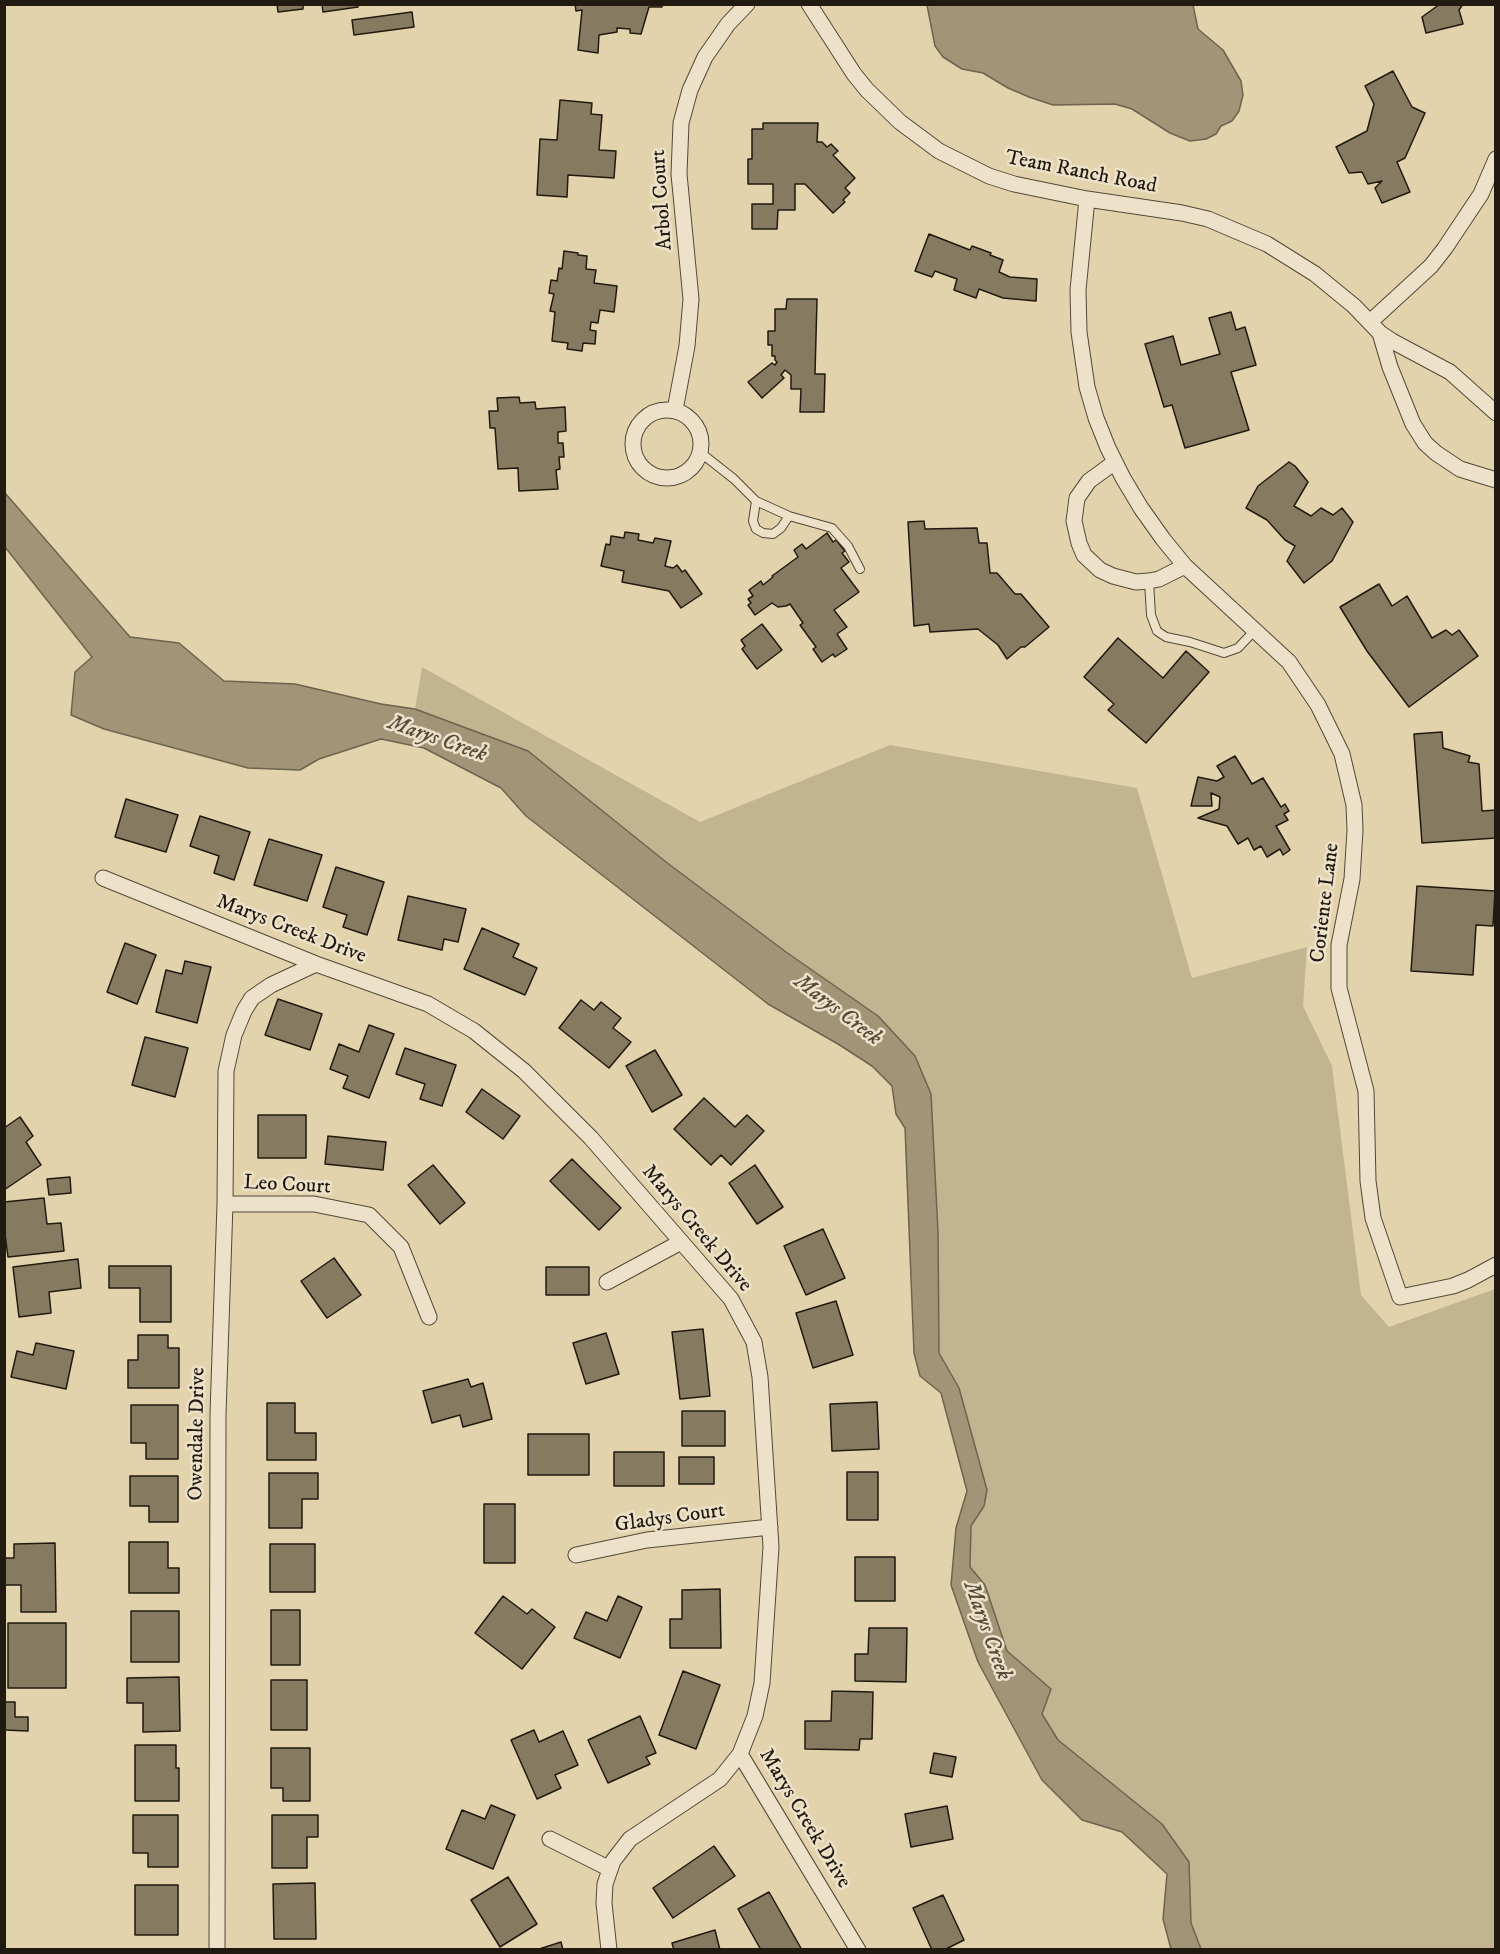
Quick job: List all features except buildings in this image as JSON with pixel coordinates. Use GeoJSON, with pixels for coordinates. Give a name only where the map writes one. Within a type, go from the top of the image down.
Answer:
{"type":"FeatureCollection","features":[{"type":"Feature","properties":{"kind":"street","name":"Arbol Court"},"geometry":{"type":"LineString","coordinates":[[675,410],[687,346],[691,299],[679,174],[681,123],[687,98],[705,57],[728,24],[747,4]]}},
{"type":"Feature","properties":{"kind":"street","name":"Team Ranch Road"},"geometry":{"type":"LineString","coordinates":[[809,4],[854,74],[867,90],[918,136],[964,165],[988,176],[1039,190],[1182,213],[1208,219],[1240,231],[1316,273],[1346,298],[1375,328],[1398,345],[1450,372],[1496,414]]}},
{"type":"Feature","properties":{"kind":"street"},"geometry":{"type":"LineString","coordinates":[[1375,328],[1431,266],[1459,229],[1481,194],[1496,159]]}},
{"type":"Feature","properties":{"kind":"street","name":"Coriente Lane"},"geometry":{"type":"LineString","coordinates":[[1087,199],[1078,290],[1079,332],[1088,387],[1096,418],[1115,462],[1151,522],[1185,566],[1289,662],[1318,705],[1342,754],[1354,805],[1355,856],[1339,945],[1339,988],[1366,1091],[1368,1181],[1372,1210],[1400,1298],[1453,1286],[1496,1265]]}},
{"type":"Feature","properties":{"kind":"street","name":"Team Ranch Road"},"geometry":{"type":"LineString","coordinates":[[1375,328],[1413,424],[1425,443],[1460,469],[1496,480]]}},
{"type":"Feature","properties":{"kind":"street"},"geometry":{"type":"LineString","coordinates":[[661,410],[675,410],[686,415],[696,425],[701,437],[700,453],[689,471],[679,477],[663,478],[652,475],[642,468],[635,458],[632,438],[640,421],[650,414],[661,410]]}},
{"type":"Feature","properties":{"kind":"street"},"geometry":{"type":"LineString","coordinates":[[1115,462],[1089,482],[1077,498],[1074,521],[1078,543],[1084,555],[1100,570],[1124,580],[1159,579],[1185,566]]}},
{"type":"Feature","properties":{"kind":"street","name":"Marys Creek Drive"},"geometry":{"type":"LineString","coordinates":[[103,878],[316,964],[428,1005],[474,1031],[524,1071],[591,1138],[731,1299],[754,1342],[760,1377],[771,1547],[762,1683],[755,1716],[740,1754],[858,1950]]}},
{"type":"Feature","properties":{"kind":"street","name":"Owendale Drive"},"geometry":{"type":"LineString","coordinates":[[218,1950],[218,1414],[225,1204],[226,1071],[234,1035],[252,998],[271,985],[316,964]]}},
{"type":"Feature","properties":{"kind":"street","name":"Leo Court"},"geometry":{"type":"LineString","coordinates":[[225,1204],[314,1204],[369,1215],[401,1247],[429,1317]]}},
{"type":"Feature","properties":{"kind":"street"},"geometry":{"type":"LineString","coordinates":[[607,1282],[681,1242]]}},
{"type":"Feature","properties":{"kind":"street","name":"Gladys Court"},"geometry":{"type":"LineString","coordinates":[[576,1555],[647,1540],[770,1527]]}},
{"type":"Feature","properties":{"kind":"street"},"geometry":{"type":"LineString","coordinates":[[609,1950],[604,1903],[605,1884],[614,1861],[630,1839],[720,1779],[740,1754]]}},
{"type":"Feature","properties":{"kind":"street"},"geometry":{"type":"LineString","coordinates":[[550,1839],[610,1869]]}},
{"type":"Feature","properties":{"kind":"lane"},"geometry":{"type":"LineString","coordinates":[[700,453],[734,479],[756,501],[789,516],[832,528],[848,546],[860,569]]}},
{"type":"Feature","properties":{"kind":"lane"},"geometry":{"type":"LineString","coordinates":[[756,501],[753,521],[756,529],[764,533],[773,534],[781,528],[789,516]]}},
{"type":"Feature","properties":{"kind":"lane"},"geometry":{"type":"LineString","coordinates":[[1149,581],[1151,615],[1157,631],[1166,637],[1224,653],[1238,648],[1255,630]]}},
{"type":"Feature","properties":{"kind":"shaded area"},"geometry":{"type":"Polygon","coordinates":[[[422,667],[700,822],[890,745],[1137,788],[1192,978],[1307,947],[1303,1006],[1332,1066],[1361,1295],[1389,1327],[1495,1289],[1495,1949],[1201,1949],[1191,1923],[1189,1861],[1162,1824],[1058,1740],[1042,1714],[1051,1689],[1007,1651],[985,1585],[970,1567],[971,1526],[984,1506],[987,1489],[959,1388],[939,1353],[938,1232],[931,1094],[878,1016],[786,952],[666,862],[528,751],[415,709],[422,667]]]}},
{"type":"Feature","properties":{"kind":"water"},"geometry":{"type":"Polygon","coordinates":[[[927,5],[1193,5],[1198,29],[1223,50],[1241,81],[1243,95],[1239,111],[1232,121],[1221,126],[1216,134],[1206,139],[1190,141],[1170,133],[1132,109],[1115,104],[1053,105],[1029,97],[983,73],[962,69],[943,57],[935,46],[927,5]]]}},
{"type":"Feature","properties":{"kind":"water","name":"Marys Creek"},"geometry":{"type":"Polygon","coordinates":[[[5,493],[130,637],[179,643],[224,681],[295,684],[381,704],[415,709],[528,751],[666,862],[786,952],[878,1016],[915,1056],[931,1094],[938,1232],[939,1353],[959,1388],[987,1490],[984,1506],[971,1526],[970,1567],[985,1585],[1007,1651],[1051,1689],[1042,1714],[1058,1740],[1162,1824],[1189,1862],[1191,1923],[1201,1949],[1171,1949],[1163,1919],[1167,1874],[1122,1832],[1082,1820],[1042,1780],[978,1662],[951,1585],[956,1528],[967,1491],[941,1393],[920,1376],[914,1353],[905,1128],[896,1114],[892,1086],[872,1066],[768,1004],[526,816],[501,788],[424,748],[381,739],[319,759],[300,770],[248,768],[104,729],[71,715],[75,672],[92,657],[5,547],[5,493]]]}}]}
